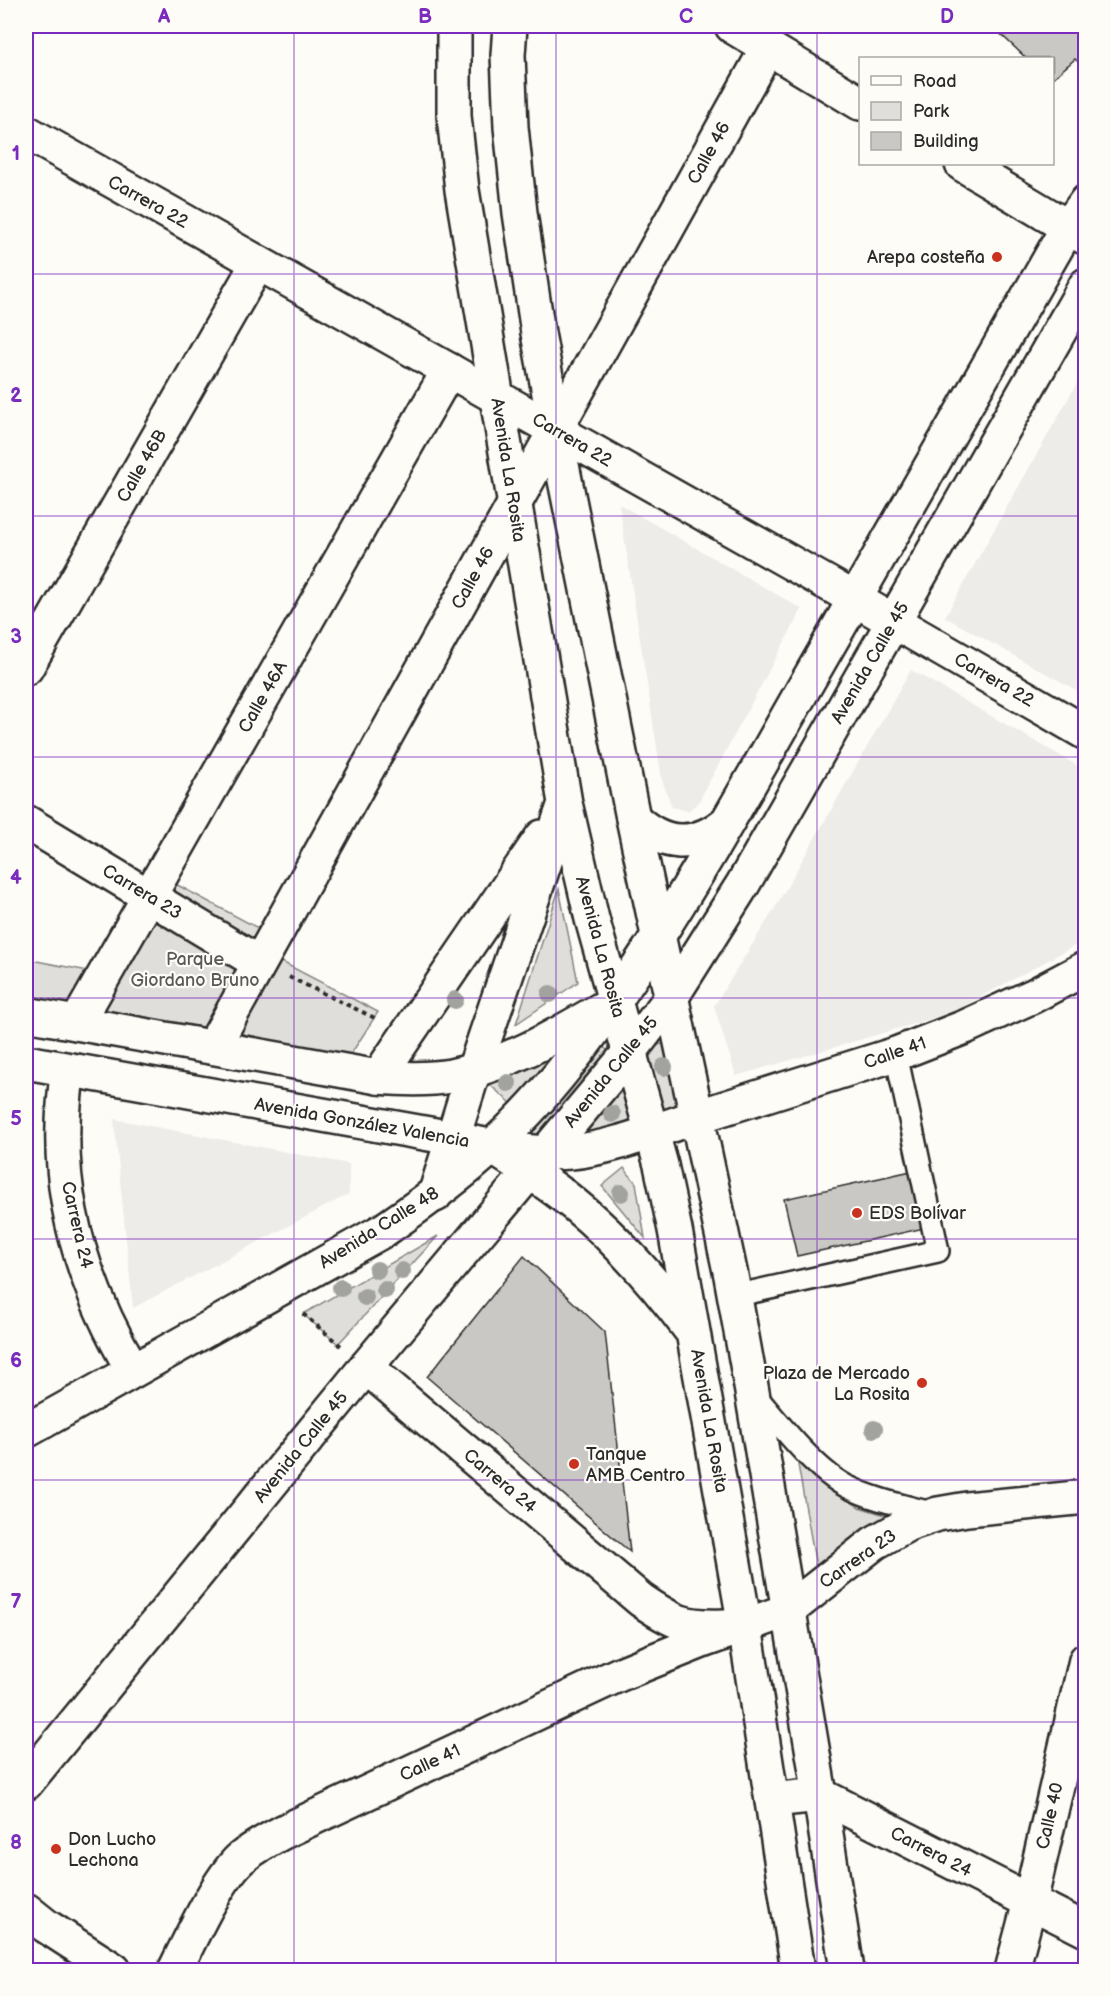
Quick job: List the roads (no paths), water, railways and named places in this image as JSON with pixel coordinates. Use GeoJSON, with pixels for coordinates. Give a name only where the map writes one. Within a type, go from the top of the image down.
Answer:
{"type":"FeatureCollection","features":[{"type":"Feature","properties":{"kind":"main road","name":"Avenida La Rosita"},"geometry":{"type":"LineString","coordinates":[[454,26],[454,116],[460,179],[565,803],[592,919],[666,1186],[745,1626],[798,1971]]}},
{"type":"Feature","properties":{"kind":"main road"},"geometry":{"type":"LineString","coordinates":[[510,26],[508,55],[511,127],[520,213],[555,430],[633,818],[734,1296],[820,1795],[847,1971]]}},
{"type":"Feature","properties":{"kind":"main road"},"geometry":{"type":"LineString","coordinates":[[732,26],[859,102]]}},
{"type":"Feature","properties":{"kind":"main road","name":"Calle 46"},"geometry":{"type":"LineString","coordinates":[[213,1047],[768,47]]}},
{"type":"Feature","properties":{"kind":"main road","name":"Carrera 22"},"geometry":{"type":"LineString","coordinates":[[26,132],[894,621],[1086,733]]}},
{"type":"Feature","properties":{"kind":"main road"},"geometry":{"type":"LineString","coordinates":[[658,937],[855,599],[1080,222],[964,165]]}},
{"type":"Feature","properties":{"kind":"main road","name":"Calle 46B"},"geometry":{"type":"LineString","coordinates":[[26,668],[258,263]]}},
{"type":"Feature","properties":{"kind":"main road","name":"Avenida Calle 45"},"geometry":{"type":"LineString","coordinates":[[26,1783],[366,1367],[629,1053],[671,998],[743,884],[1086,285]]}},
{"type":"Feature","properties":{"kind":"main road","name":"Calle 46A"},"geometry":{"type":"LineString","coordinates":[[77,1023],[449,370]]}},
{"type":"Feature","properties":{"kind":"main road"},"geometry":{"type":"LineString","coordinates":[[435,1195],[474,1070],[565,803]]}},
{"type":"Feature","properties":{"kind":"main road"},"geometry":{"type":"LineString","coordinates":[[378,1077],[565,803]]}},
{"type":"Feature","properties":{"kind":"main road"},"geometry":{"type":"LineString","coordinates":[[633,818],[654,835],[679,842],[706,837],[727,822]]}},
{"type":"Feature","properties":{"kind":"main road","name":"Carrera 23"},"geometry":{"type":"LineString","coordinates":[[26,822],[260,963]]}},
{"type":"Feature","properties":{"kind":"main road","name":"Avenida Calle 48"},"geometry":{"type":"LineString","coordinates":[[26,1431],[384,1230],[435,1195],[492,1147],[558,1078],[587,1041],[658,937]]}},
{"type":"Feature","properties":{"kind":"main road","name":"Calle 41"},"geometry":{"type":"LineString","coordinates":[[696,1117],[896,1054],[975,1023],[1086,968]]}},
{"type":"Feature","properties":{"kind":"main road"},"geometry":{"type":"LineString","coordinates":[[26,1014],[378,1077],[405,1079],[449,1076],[515,1056],[546,1042],[614,1002]]}},
{"type":"Feature","properties":{"kind":"main road","name":"Avenida González Valencia"},"geometry":{"type":"LineString","coordinates":[[26,1062],[452,1138],[492,1147],[537,1162],[576,1206],[622,1247],[664,1295],[693,1334]]}},
{"type":"Feature","properties":{"kind":"main road","name":"Carrera 24"},"geometry":{"type":"LineString","coordinates":[[67,1070],[63,1126],[65,1182],[75,1237],[93,1291],[116,1342],[133,1370]]}},
{"type":"Feature","properties":{"kind":"main road"},"geometry":{"type":"LineString","coordinates":[[537,1162],[598,1147],[696,1117]]}},
{"type":"Feature","properties":{"kind":"main road","name":"Carrera 24"},"geometry":{"type":"LineString","coordinates":[[366,1367],[655,1610],[682,1624],[707,1627],[745,1626]]}},
{"type":"Feature","properties":{"kind":"main road","name":"Carrera 23"},"geometry":{"type":"LineString","coordinates":[[745,1626],[789,1610],[874,1543],[908,1524],[938,1514],[967,1509],[1086,1497]]}},
{"type":"Feature","properties":{"kind":"main road","name":"Calle 41"},"geometry":{"type":"LineString","coordinates":[[175,1971],[223,1880],[239,1860],[259,1845],[620,1674],[745,1626]]}},
{"type":"Feature","properties":{"kind":"main road","name":"Calle 40"},"geometry":{"type":"LineString","coordinates":[[1012,1971],[1086,1660]]}},
{"type":"Feature","properties":{"kind":"main road"},"geometry":{"type":"LineString","coordinates":[[772,1800],[820,1795]]}},
{"type":"Feature","properties":{"kind":"main road","name":"Carrera 24"},"geometry":{"type":"LineString","coordinates":[[820,1795],[1086,1930]]}},
{"type":"Feature","properties":{"kind":"main road"},"geometry":{"type":"LineString","coordinates":[[26,1910],[114,1971]]}},
{"type":"Feature","properties":{"kind":"lane"},"geometry":{"type":"LineString","coordinates":[[734,1296],[938,1251],[896,1054]]}},
{"type":"Feature","properties":{"kind":"lane"},"geometry":{"type":"LineString","coordinates":[[752,1392],[816,1463],[844,1485],[880,1500],[938,1514]]}},
{"type":"Feature","properties":{"kind":"place","name":"Arepa costeña"},"geometry":{"type":"Point","coordinates":[997,257]}},
{"type":"Feature","properties":{"kind":"place","name":"EDS Bolívar"},"geometry":{"type":"Point","coordinates":[857,1213]}},
{"type":"Feature","properties":{"kind":"place","name":"Plaza de Mercado La Rosita"},"geometry":{"type":"Point","coordinates":[922,1383]}},
{"type":"Feature","properties":{"kind":"place","name":"Tanque AMB Centro"},"geometry":{"type":"Point","coordinates":[574,1464]}},
{"type":"Feature","properties":{"kind":"place","name":"Don Lucho Lechona"},"geometry":{"type":"Point","coordinates":[56,1849]}},
{"type":"Feature","properties":{"kind":"park label","name":"Parque Giordano Bruno"},"geometry":{"type":"Point","coordinates":[195,969]}}]}
